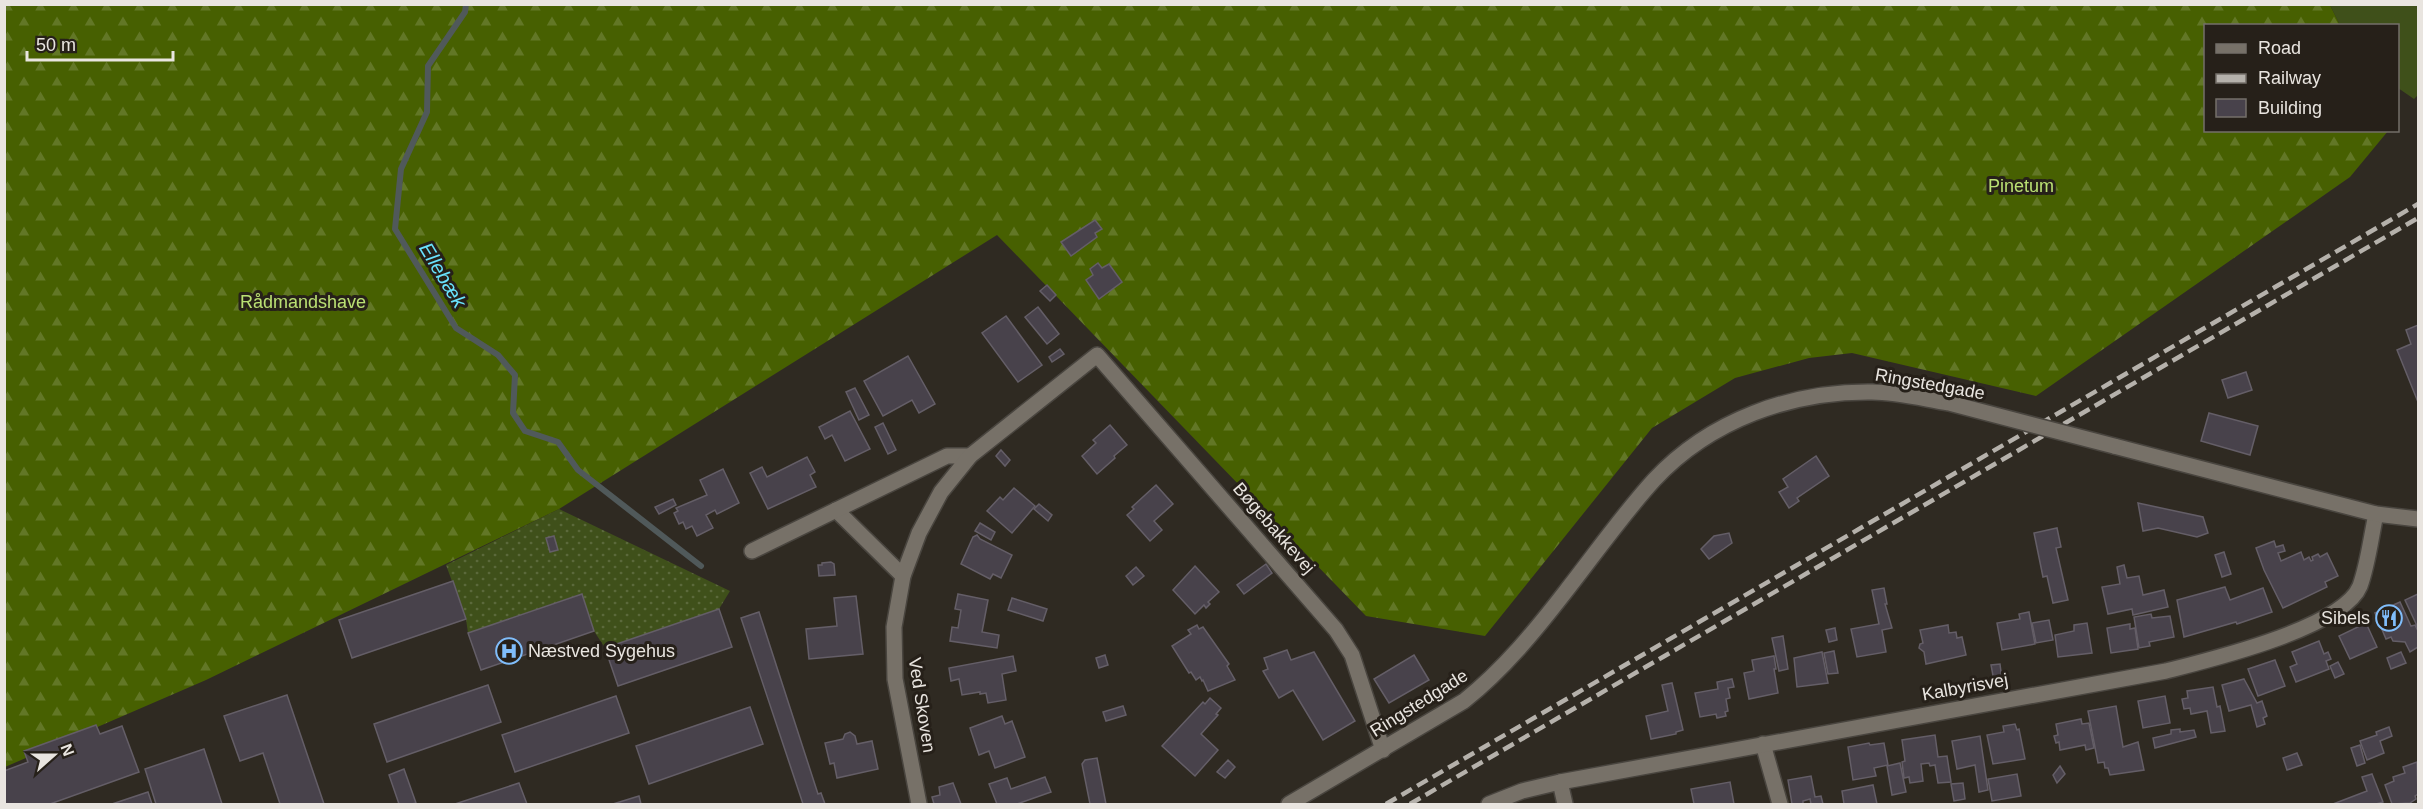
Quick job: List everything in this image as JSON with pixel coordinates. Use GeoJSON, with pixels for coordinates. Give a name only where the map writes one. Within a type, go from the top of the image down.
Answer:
{"type":"FeatureCollection","features":[{"type":"Feature","properties":{"kind":"street","name":"Ved Skoven"},"geometry":{"type":"LineString","coordinates":[[920,804],[895,679],[894,627],[903,576],[919,533],[941,492],[970,456],[1097,355]]}},
{"type":"Feature","properties":{"kind":"street","name":"Bøgebakkevej"},"geometry":{"type":"LineString","coordinates":[[1097,355],[1336,630],[1352,655],[1383,750]]}},
{"type":"Feature","properties":{"kind":"street","name":"Ringstedgade"},"geometry":{"type":"LineString","coordinates":[[1289,804],[1464,701],[1489,681],[1535,631],[1654,481],[1686,451],[1704,438],[1754,413],[1801,398],[1826,394],[1874,392],[1949,404],[2376,514],[2418,519]]}},
{"type":"Feature","properties":{"kind":"street"},"geometry":{"type":"LineString","coordinates":[[752,551],[947,456],[970,456]]}},
{"type":"Feature","properties":{"kind":"street"},"geometry":{"type":"LineString","coordinates":[[836,510],[903,576]]}},
{"type":"Feature","properties":{"kind":"street","name":"Kalbyrisvej"},"geometry":{"type":"LineString","coordinates":[[1489,804],[1522,791],[1560,783],[2166,671],[2241,652],[2317,621],[2342,608],[2359,588],[2376,514]]}},
{"type":"Feature","properties":{"kind":"street"},"geometry":{"type":"LineString","coordinates":[[1763,744],[1780,804]]}},
{"type":"Feature","properties":{"kind":"street"},"geometry":{"type":"LineString","coordinates":[[1560,783],[1565,804]]}},
{"type":"Feature","properties":{"kind":"green space","name":"Rådmandshave"},"geometry":{"type":"Polygon","coordinates":[[[5,5],[2330,5],[2340,24],[2204,24],[2204,132],[2387,132],[2350,177],[2036,396],[1852,353],[1809,358],[1735,378],[1652,428],[1485,636],[1366,616],[997,235],[559,509],[206,680],[5,767],[5,5]]]}},
{"type":"Feature","properties":{"kind":"green space"},"geometry":{"type":"Polygon","coordinates":[[[2330,5],[2418,5],[2418,95],[2414,99],[2399,89],[2399,24],[2340,24],[2330,5]]]}},
{"type":"Feature","properties":{"kind":"green space"},"geometry":{"type":"Polygon","coordinates":[[[559,509],[730,591],[719,609],[605,648],[594,631],[581,594],[468,633],[466,619],[446,565],[559,509]]]}},
{"type":"Feature","properties":{"kind":"building"},"geometry":{"type":"Polygon","coordinates":[[[1095,220],[1102,229],[1095,233],[1097,237],[1071,256],[1061,242],[1095,220]]]}},
{"type":"Feature","properties":{"kind":"building"},"geometry":{"type":"Polygon","coordinates":[[[1098,263],[1102,268],[1109,264],[1122,282],[1099,299],[1086,280],[1093,275],[1090,269],[1098,263]]]}},
{"type":"Feature","properties":{"kind":"building"},"geometry":{"type":"Polygon","coordinates":[[[1047,285],[1056,295],[1050,301],[1040,291],[1047,285]]]}},
{"type":"Feature","properties":{"kind":"building"},"geometry":{"type":"Polygon","coordinates":[[[1038,307],[1059,334],[1047,344],[1025,317],[1038,307]]]}},
{"type":"Feature","properties":{"kind":"building"},"geometry":{"type":"Polygon","coordinates":[[[1006,316],[1042,365],[1018,382],[982,333],[1006,316]]]}},
{"type":"Feature","properties":{"kind":"building"},"geometry":{"type":"Polygon","coordinates":[[[2418,325],[2418,402],[2397,350],[2411,344],[2406,330],[2418,325]]]}},
{"type":"Feature","properties":{"kind":"building"},"geometry":{"type":"Polygon","coordinates":[[[1060,349],[1064,354],[1052,362],[1049,357],[1060,349]]]}},
{"type":"Feature","properties":{"kind":"building"},"geometry":{"type":"Polygon","coordinates":[[[908,356],[935,404],[919,413],[912,400],[883,416],[864,381],[908,356]]]}},
{"type":"Feature","properties":{"kind":"building"},"geometry":{"type":"Polygon","coordinates":[[[2246,372],[2252,390],[2228,398],[2222,380],[2246,372]]]}},
{"type":"Feature","properties":{"kind":"building"},"geometry":{"type":"Polygon","coordinates":[[[855,388],[869,415],[859,420],[846,392],[855,388]]]}},
{"type":"Feature","properties":{"kind":"building"},"geometry":{"type":"Polygon","coordinates":[[[850,411],[870,449],[845,461],[832,435],[825,439],[819,427],[850,411]]]}},
{"type":"Feature","properties":{"kind":"building"},"geometry":{"type":"Polygon","coordinates":[[[2209,413],[2258,426],[2250,455],[2201,441],[2209,413]]]}},
{"type":"Feature","properties":{"kind":"building"},"geometry":{"type":"Polygon","coordinates":[[[883,423],[896,450],[888,454],[875,427],[883,423]]]}},
{"type":"Feature","properties":{"kind":"building"},"geometry":{"type":"Polygon","coordinates":[[[1110,425],[1127,445],[1097,474],[1082,456],[1096,443],[1093,440],[1110,425]]]}},
{"type":"Feature","properties":{"kind":"building"},"geometry":{"type":"Polygon","coordinates":[[[1001,450],[1010,460],[1005,466],[996,456],[1001,450]]]}},
{"type":"Feature","properties":{"kind":"building"},"geometry":{"type":"Polygon","coordinates":[[[1816,456],[1829,476],[1797,498],[1799,501],[1789,508],[1779,492],[1788,487],[1783,479],[1816,456]]]}},
{"type":"Feature","properties":{"kind":"building"},"geometry":{"type":"Polygon","coordinates":[[[807,457],[815,472],[810,475],[816,487],[768,509],[750,473],[762,467],[767,477],[807,457]]]}},
{"type":"Feature","properties":{"kind":"building"},"geometry":{"type":"Polygon","coordinates":[[[723,469],[739,503],[717,514],[715,510],[706,515],[713,528],[697,536],[692,526],[686,529],[683,522],[679,524],[674,513],[678,511],[676,508],[707,495],[700,480],[723,469]]]}},
{"type":"Feature","properties":{"kind":"building"},"geometry":{"type":"Polygon","coordinates":[[[1156,485],[1173,504],[1154,521],[1162,530],[1150,541],[1127,515],[1134,509],[1132,507],[1156,485]]]}},
{"type":"Feature","properties":{"kind":"building"},"geometry":{"type":"Polygon","coordinates":[[[1014,488],[1035,506],[1012,533],[987,511],[1000,497],[1003,500],[1014,488]]]}},
{"type":"Feature","properties":{"kind":"building"},"geometry":{"type":"Polygon","coordinates":[[[673,499],[676,505],[659,514],[655,507],[673,499]]]}},
{"type":"Feature","properties":{"kind":"building"},"geometry":{"type":"Polygon","coordinates":[[[2138,503],[2203,517],[2208,533],[2197,537],[2158,528],[2143,531],[2138,503]]]}},
{"type":"Feature","properties":{"kind":"building"},"geometry":{"type":"Polygon","coordinates":[[[1039,504],[1052,515],[1048,521],[1034,509],[1039,504]]]}},
{"type":"Feature","properties":{"kind":"building"},"geometry":{"type":"Polygon","coordinates":[[[980,523],[995,532],[991,540],[975,531],[980,523]]]}},
{"type":"Feature","properties":{"kind":"building"},"geometry":{"type":"Polygon","coordinates":[[[2057,528],[2061,547],[2056,548],[2068,600],[2053,603],[2047,576],[2043,577],[2034,533],[2057,528]]]}},
{"type":"Feature","properties":{"kind":"building"},"geometry":{"type":"Polygon","coordinates":[[[1729,533],[1732,543],[1709,559],[1701,549],[1714,536],[1729,533]]]}},
{"type":"Feature","properties":{"kind":"building"},"geometry":{"type":"Polygon","coordinates":[[[977,535],[980,539],[1012,555],[1001,578],[993,574],[990,579],[961,564],[973,537],[977,535]]]}},
{"type":"Feature","properties":{"kind":"building"},"geometry":{"type":"Polygon","coordinates":[[[554,536],[558,550],[550,552],[546,538],[554,536]]]}},
{"type":"Feature","properties":{"kind":"building"},"geometry":{"type":"Polygon","coordinates":[[[2274,541],[2276,547],[2283,545],[2285,551],[2278,553],[2281,561],[2301,552],[2304,560],[2309,557],[2311,561],[2312,557],[2318,554],[2320,557],[2327,553],[2338,576],[2325,582],[2327,587],[2283,608],[2256,548],[2274,541]]]}},
{"type":"Feature","properties":{"kind":"building"},"geometry":{"type":"Polygon","coordinates":[[[2224,552],[2231,574],[2222,577],[2215,555],[2224,552]]]}},
{"type":"Feature","properties":{"kind":"building"},"geometry":{"type":"Polygon","coordinates":[[[831,562],[834,564],[835,575],[819,576],[818,565],[831,562]]]}},
{"type":"Feature","properties":{"kind":"building"},"geometry":{"type":"Polygon","coordinates":[[[1266,564],[1272,573],[1244,594],[1237,585],[1266,564]]]}},
{"type":"Feature","properties":{"kind":"building"},"geometry":{"type":"Polygon","coordinates":[[[2124,565],[2127,578],[2139,576],[2143,595],[2164,590],[2168,607],[2133,615],[2132,609],[2108,614],[2102,587],[2120,584],[2117,567],[2124,565]]]}},
{"type":"Feature","properties":{"kind":"building"},"geometry":{"type":"Polygon","coordinates":[[[1195,566],[1219,592],[1208,602],[1210,604],[1206,608],[1204,605],[1195,614],[1173,590],[1195,566]]]}},
{"type":"Feature","properties":{"kind":"building"},"geometry":{"type":"Polygon","coordinates":[[[1136,567],[1144,576],[1133,585],[1126,576],[1136,567]]]}},
{"type":"Feature","properties":{"kind":"building"},"geometry":{"type":"Polygon","coordinates":[[[453,581],[466,619],[352,658],[339,620],[453,581]]]}},
{"type":"Feature","properties":{"kind":"building"},"geometry":{"type":"Polygon","coordinates":[[[2225,587],[2230,600],[2263,588],[2272,612],[2237,624],[2236,622],[2184,637],[2177,600],[2225,587]]]}},
{"type":"Feature","properties":{"kind":"building"},"geometry":{"type":"Polygon","coordinates":[[[1884,588],[1887,604],[1885,604],[1892,628],[1882,630],[1886,652],[1857,657],[1851,629],[1879,624],[1872,590],[1884,588]]]}},
{"type":"Feature","properties":{"kind":"building"},"geometry":{"type":"Polygon","coordinates":[[[582,594],[594,631],[481,670],[468,633],[582,594]]]}},
{"type":"Feature","properties":{"kind":"building"},"geometry":{"type":"Polygon","coordinates":[[[958,594],[988,600],[982,632],[999,635],[997,648],[950,641],[952,627],[958,628],[961,610],[955,609],[958,594]]]}},
{"type":"Feature","properties":{"kind":"building"},"geometry":{"type":"Polygon","coordinates":[[[2418,594],[2418,628],[2405,600],[2418,594]]]}},
{"type":"Feature","properties":{"kind":"building"},"geometry":{"type":"Polygon","coordinates":[[[856,596],[863,654],[809,659],[806,629],[837,626],[834,598],[856,596]]]}},
{"type":"Feature","properties":{"kind":"building"},"geometry":{"type":"Polygon","coordinates":[[[1012,598],[1047,609],[1043,621],[1008,610],[1012,598]]]}},
{"type":"Feature","properties":{"kind":"building"},"geometry":{"type":"Polygon","coordinates":[[[2400,602],[2411,626],[2415,625],[2418,628],[2418,647],[2410,652],[2405,642],[2393,641],[2391,637],[2386,639],[2375,613],[2400,602]]]}},
{"type":"Feature","properties":{"kind":"building"},"geometry":{"type":"Polygon","coordinates":[[[719,609],[732,647],[618,686],[605,648],[719,609]]]}},
{"type":"Feature","properties":{"kind":"building"},"geometry":{"type":"Polygon","coordinates":[[[759,612],[818,794],[821,793],[825,804],[803,804],[741,618],[759,612]]]}},
{"type":"Feature","properties":{"kind":"building"},"geometry":{"type":"Polygon","coordinates":[[[2029,612],[2035,644],[2002,650],[1997,623],[2020,619],[2019,614],[2029,612]]]}},
{"type":"Feature","properties":{"kind":"building"},"geometry":{"type":"Polygon","coordinates":[[[2151,614],[2152,618],[2170,616],[2174,637],[2149,642],[2150,646],[2139,648],[2134,617],[2151,614]]]}},
{"type":"Feature","properties":{"kind":"building"},"geometry":{"type":"Polygon","coordinates":[[[2049,620],[2053,640],[2036,643],[2032,623],[2049,620]]]}},
{"type":"Feature","properties":{"kind":"building"},"geometry":{"type":"Polygon","coordinates":[[[2087,623],[2092,653],[2058,657],[2055,635],[2074,631],[2074,625],[2087,623]]]}},
{"type":"Feature","properties":{"kind":"building"},"geometry":{"type":"Polygon","coordinates":[[[2366,623],[2377,647],[2350,659],[2339,636],[2366,623]]]}},
{"type":"Feature","properties":{"kind":"building"},"geometry":{"type":"Polygon","coordinates":[[[2130,624],[2130,629],[2135,628],[2138,649],[2111,653],[2107,628],[2130,624]]]}},
{"type":"Feature","properties":{"kind":"building"},"geometry":{"type":"Polygon","coordinates":[[[1197,625],[1199,629],[1203,627],[1229,664],[1227,666],[1235,680],[1208,691],[1200,677],[1196,680],[1191,672],[1189,673],[1172,646],[1191,634],[1188,630],[1197,625]]]}},
{"type":"Feature","properties":{"kind":"building"},"geometry":{"type":"Polygon","coordinates":[[[1948,625],[1949,633],[1956,632],[1957,638],[1962,637],[1966,655],[1926,664],[1924,652],[1919,648],[1923,643],[1920,630],[1948,625]]]}},
{"type":"Feature","properties":{"kind":"building"},"geometry":{"type":"Polygon","coordinates":[[[1835,628],[1837,640],[1829,642],[1826,630],[1835,628]]]}},
{"type":"Feature","properties":{"kind":"building"},"geometry":{"type":"Polygon","coordinates":[[[1783,636],[1788,669],[1779,671],[1772,638],[1783,636]]]}},
{"type":"Feature","properties":{"kind":"building"},"geometry":{"type":"Polygon","coordinates":[[[2319,641],[2324,654],[2328,652],[2331,659],[2326,661],[2329,669],[2296,682],[2290,667],[2297,664],[2292,652],[2319,641]]]}},
{"type":"Feature","properties":{"kind":"building"},"geometry":{"type":"Polygon","coordinates":[[[1287,650],[1291,660],[1314,652],[1355,721],[1323,740],[1293,690],[1279,698],[1263,671],[1268,669],[1264,658],[1287,650]]]}},
{"type":"Feature","properties":{"kind":"building"},"geometry":{"type":"Polygon","coordinates":[[[1834,651],[1838,673],[1828,674],[1824,653],[1834,651]]]}},
{"type":"Feature","properties":{"kind":"building"},"geometry":{"type":"Polygon","coordinates":[[[1822,652],[1828,683],[1797,687],[1794,658],[1822,652]]]}},
{"type":"Feature","properties":{"kind":"building"},"geometry":{"type":"Polygon","coordinates":[[[2401,652],[2406,663],[2391,669],[2387,658],[2401,652]]]}},
{"type":"Feature","properties":{"kind":"building"},"geometry":{"type":"Polygon","coordinates":[[[1105,655],[1108,665],[1099,668],[1096,658],[1105,655]]]}},
{"type":"Feature","properties":{"kind":"building"},"geometry":{"type":"Polygon","coordinates":[[[1414,655],[1429,680],[1389,703],[1374,679],[1414,655]]]}},
{"type":"Feature","properties":{"kind":"building"},"geometry":{"type":"Polygon","coordinates":[[[1013,656],[1016,671],[1002,674],[1006,700],[988,703],[986,693],[980,694],[980,692],[962,695],[959,679],[951,681],[949,668],[1013,656]]]}},
{"type":"Feature","properties":{"kind":"building"},"geometry":{"type":"Polygon","coordinates":[[[1774,656],[1778,693],[1749,699],[1744,673],[1754,671],[1752,660],[1774,656]]]}},
{"type":"Feature","properties":{"kind":"building"},"geometry":{"type":"Polygon","coordinates":[[[2275,660],[2285,686],[2258,696],[2248,669],[2275,660]]]}},
{"type":"Feature","properties":{"kind":"building"},"geometry":{"type":"Polygon","coordinates":[[[2338,662],[2344,674],[2335,678],[2330,666],[2338,662]]]}},
{"type":"Feature","properties":{"kind":"building"},"geometry":{"type":"Polygon","coordinates":[[[2000,664],[2002,680],[1994,681],[1991,665],[2000,664]]]}},
{"type":"Feature","properties":{"kind":"building"},"geometry":{"type":"Polygon","coordinates":[[[1732,679],[1734,687],[1728,688],[1730,698],[1726,699],[1728,711],[1725,712],[1726,716],[1717,718],[1716,714],[1700,717],[1695,693],[1718,689],[1717,682],[1732,679]]]}},
{"type":"Feature","properties":{"kind":"building"},"geometry":{"type":"Polygon","coordinates":[[[2244,679],[2257,703],[2262,701],[2267,716],[2263,718],[2265,724],[2257,727],[2251,705],[2229,711],[2222,685],[2244,679]]]}},
{"type":"Feature","properties":{"kind":"building"},"geometry":{"type":"Polygon","coordinates":[[[1672,683],[1683,730],[1676,734],[1651,739],[1646,716],[1668,711],[1662,685],[1672,683]]]}},
{"type":"Feature","properties":{"kind":"building"},"geometry":{"type":"Polygon","coordinates":[[[488,685],[501,722],[387,762],[374,724],[488,685]]]}},
{"type":"Feature","properties":{"kind":"building"},"geometry":{"type":"Polygon","coordinates":[[[2213,687],[2225,731],[2211,733],[2207,711],[2191,714],[2190,708],[2184,709],[2182,699],[2188,698],[2187,691],[2213,687]]]}},
{"type":"Feature","properties":{"kind":"building"},"geometry":{"type":"Polygon","coordinates":[[[287,695],[324,804],[280,804],[263,753],[240,761],[224,716],[287,695]]]}},
{"type":"Feature","properties":{"kind":"building"},"geometry":{"type":"Polygon","coordinates":[[[616,696],[629,733],[515,772],[502,735],[616,696]]]}},
{"type":"Feature","properties":{"kind":"building"},"geometry":{"type":"Polygon","coordinates":[[[2165,696],[2170,723],[2143,728],[2138,701],[2165,696]]]}},
{"type":"Feature","properties":{"kind":"building"},"geometry":{"type":"Polygon","coordinates":[[[1210,698],[1221,708],[1216,714],[1218,715],[1201,734],[1218,750],[1195,776],[1162,746],[1203,702],[1205,704],[1210,698]]]}},
{"type":"Feature","properties":{"kind":"building"},"geometry":{"type":"Polygon","coordinates":[[[1123,706],[1126,715],[1106,721],[1103,712],[1123,706]]]}},
{"type":"Feature","properties":{"kind":"building"},"geometry":{"type":"Polygon","coordinates":[[[2116,706],[2123,747],[2138,742],[2144,770],[2110,775],[2104,762],[2098,763],[2088,711],[2116,706]]]}},
{"type":"Feature","properties":{"kind":"building"},"geometry":{"type":"Polygon","coordinates":[[[750,707],[763,744],[649,784],[636,746],[750,707]]]}},
{"type":"Feature","properties":{"kind":"building"},"geometry":{"type":"Polygon","coordinates":[[[1002,716],[1005,724],[1012,721],[1025,757],[995,768],[989,751],[979,755],[970,728],[1002,716]]]}},
{"type":"Feature","properties":{"kind":"building"},"geometry":{"type":"Polygon","coordinates":[[[2081,719],[2082,724],[2089,723],[2094,748],[2086,750],[2085,745],[2060,750],[2059,742],[2056,743],[2054,736],[2058,735],[2056,724],[2081,719]]]}},
{"type":"Feature","properties":{"kind":"building"},"geometry":{"type":"Polygon","coordinates":[[[2015,724],[2017,730],[2019,729],[2025,759],[1993,764],[1987,735],[2004,732],[2003,726],[2015,724]]]}},
{"type":"Feature","properties":{"kind":"building"},"geometry":{"type":"Polygon","coordinates":[[[96,725],[100,734],[122,726],[139,772],[50,804],[4,804],[4,771],[28,762],[24,751],[96,725]]]}},
{"type":"Feature","properties":{"kind":"building"},"geometry":{"type":"Polygon","coordinates":[[[2389,727],[2392,736],[2380,741],[2384,753],[2367,760],[2360,741],[2377,735],[2376,732],[2389,727]]]}},
{"type":"Feature","properties":{"kind":"building"},"geometry":{"type":"Polygon","coordinates":[[[2180,729],[2180,732],[2194,730],[2196,737],[2155,748],[2153,738],[2171,734],[2171,730],[2180,729]]]}},
{"type":"Feature","properties":{"kind":"building"},"geometry":{"type":"Polygon","coordinates":[[[850,732],[855,736],[857,744],[872,741],[878,769],[837,778],[834,763],[830,764],[825,743],[843,739],[845,734],[850,732]]]}},
{"type":"Feature","properties":{"kind":"building"},"geometry":{"type":"Polygon","coordinates":[[[1935,735],[1938,757],[1947,756],[1951,782],[1938,783],[1935,765],[1930,766],[1929,763],[1921,764],[1923,781],[1910,783],[1909,777],[1904,778],[1902,762],[1905,761],[1902,740],[1935,735]]]}},
{"type":"Feature","properties":{"kind":"building"},"geometry":{"type":"Polygon","coordinates":[[[1980,736],[1988,790],[1979,792],[1975,765],[1957,769],[1952,741],[1980,736]]]}},
{"type":"Feature","properties":{"kind":"building"},"geometry":{"type":"Polygon","coordinates":[[[1869,743],[1870,745],[1884,743],[1888,765],[1874,768],[1876,776],[1853,780],[1848,747],[1869,743]]]}},
{"type":"Feature","properties":{"kind":"building"},"geometry":{"type":"Polygon","coordinates":[[[2360,745],[2365,763],[2357,766],[2351,748],[2360,745]]]}},
{"type":"Feature","properties":{"kind":"building"},"geometry":{"type":"Polygon","coordinates":[[[204,749],[222,804],[156,804],[145,769],[204,749]]]}},
{"type":"Feature","properties":{"kind":"building"},"geometry":{"type":"Polygon","coordinates":[[[2297,753],[2302,765],[2287,770],[2283,758],[2297,753]]]}},
{"type":"Feature","properties":{"kind":"building"},"geometry":{"type":"Polygon","coordinates":[[[1097,758],[1106,804],[1090,804],[1082,764],[1085,760],[1097,758]]]}},
{"type":"Feature","properties":{"kind":"building"},"geometry":{"type":"Polygon","coordinates":[[[1228,760],[1235,767],[1225,778],[1217,772],[1228,760]]]}},
{"type":"Feature","properties":{"kind":"building"},"geometry":{"type":"Polygon","coordinates":[[[2417,762],[2418,794],[2415,796],[2416,799],[2410,803],[2392,804],[2385,785],[2394,781],[2393,777],[2405,773],[2403,767],[2417,762]]]}},
{"type":"Feature","properties":{"kind":"building"},"geometry":{"type":"Polygon","coordinates":[[[1900,763],[1906,792],[1892,795],[1887,766],[1900,763]]]}},
{"type":"Feature","properties":{"kind":"building"},"geometry":{"type":"Polygon","coordinates":[[[2060,766],[2065,774],[2057,783],[2053,775],[2060,766]]]}},
{"type":"Feature","properties":{"kind":"building"},"geometry":{"type":"Polygon","coordinates":[[[404,769],[416,803],[399,804],[389,775],[404,769]]]}},
{"type":"Feature","properties":{"kind":"building"},"geometry":{"type":"Polygon","coordinates":[[[2017,774],[2021,796],[1992,801],[1988,779],[2017,774]]]}},
{"type":"Feature","properties":{"kind":"building"},"geometry":{"type":"Polygon","coordinates":[[[2372,774],[2383,802],[2333,804],[2367,791],[2362,777],[2372,774]]]}},
{"type":"Feature","properties":{"kind":"building"},"geometry":{"type":"Polygon","coordinates":[[[1811,776],[1815,797],[1821,796],[1823,804],[1811,804],[1810,799],[1803,801],[1803,804],[1792,804],[1788,780],[1811,776]]]}},
{"type":"Feature","properties":{"kind":"building"},"geometry":{"type":"Polygon","coordinates":[[[1045,777],[1051,792],[1017,804],[997,804],[989,784],[1007,778],[1011,789],[1045,777]]]}},
{"type":"Feature","properties":{"kind":"building"},"geometry":{"type":"Polygon","coordinates":[[[1730,782],[1734,804],[1694,804],[1691,789],[1730,782]]]}},
{"type":"Feature","properties":{"kind":"building"},"geometry":{"type":"Polygon","coordinates":[[[519,783],[527,804],[455,804],[519,783]]]}},
{"type":"Feature","properties":{"kind":"building"},"geometry":{"type":"Polygon","coordinates":[[[953,783],[961,804],[934,804],[932,797],[940,795],[939,787],[953,783]]]}},
{"type":"Feature","properties":{"kind":"building"},"geometry":{"type":"Polygon","coordinates":[[[1963,783],[1965,799],[1954,801],[1951,784],[1963,783]]]}},
{"type":"Feature","properties":{"kind":"building"},"geometry":{"type":"Polygon","coordinates":[[[1873,785],[1877,804],[1844,804],[1842,791],[1873,785]]]}},
{"type":"Feature","properties":{"kind":"building"},"geometry":{"type":"Polygon","coordinates":[[[148,792],[152,804],[112,804],[148,792]]]}},
{"type":"Feature","properties":{"kind":"building"},"geometry":{"type":"Polygon","coordinates":[[[639,796],[641,804],[613,804],[639,796]]]}},
{"type":"Feature","properties":{"kind":"waterway","name":"Ellebæk"},"geometry":{"type":"LineString","coordinates":[[466,4],[465,12],[428,66],[427,112],[401,169],[395,229],[456,328],[498,355],[515,375],[513,413],[525,431],[558,442],[578,470],[701,566]]}},
{"type":"Feature","properties":{"kind":"railway"},"geometry":{"type":"LineString","coordinates":[[1386,804],[2418,204]]}},
{"type":"Feature","properties":{"kind":"railway"},"geometry":{"type":"LineString","coordinates":[[1410,804],[2418,218]]}},
{"type":"Feature","properties":{"kind":"place","name":"Sibels"},"geometry":{"type":"Point","coordinates":[2389,618]}},
{"type":"Feature","properties":{"kind":"place","name":"Næstved Sygehus"},"geometry":{"type":"Point","coordinates":[509,651]}},
{"type":"Feature","properties":{"kind":"park label","name":"Pinetum"},"geometry":{"type":"Point","coordinates":[2021,186]}}]}
